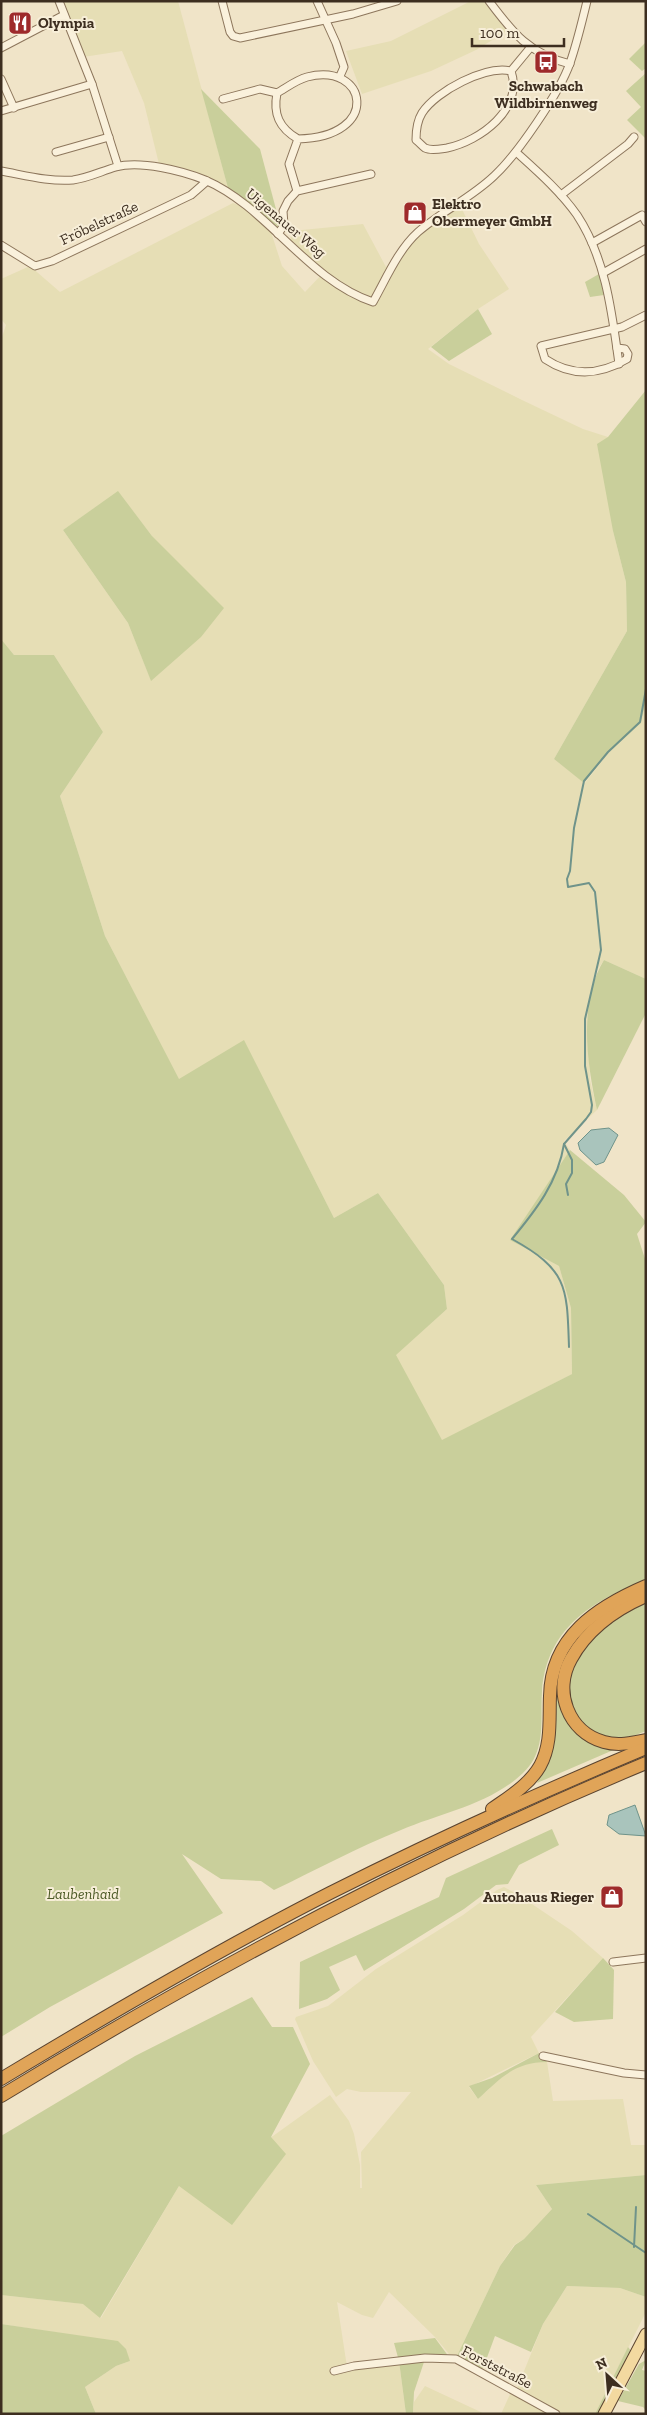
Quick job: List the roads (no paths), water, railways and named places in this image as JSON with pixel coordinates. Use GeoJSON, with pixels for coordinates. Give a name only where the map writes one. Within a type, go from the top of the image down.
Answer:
{"type":"FeatureCollection","features":[{"type":"Feature","properties":{"kind":"highway"},"geometry":{"type":"LineString","coordinates":[[466,1827],[512,1795],[527,1782],[540,1765],[549,1739],[551,1682],[554,1667],[566,1642],[586,1620],[602,1608],[646,1586]]}},
{"type":"Feature","properties":{"kind":"highway"},"geometry":{"type":"LineString","coordinates":[[646,1596],[621,1609],[587,1637],[570,1659],[565,1672],[563,1695],[569,1714],[575,1724],[594,1738],[617,1744],[646,1740]]}},
{"type":"Feature","properties":{"kind":"highway"},"geometry":{"type":"LineString","coordinates":[[1,2079],[235,1944],[328,1894],[466,1827],[646,1748]]}},
{"type":"Feature","properties":{"kind":"highway"},"geometry":{"type":"LineString","coordinates":[[1,2096],[173,1994],[350,1900],[505,1825],[646,1763]]}},
{"type":"Feature","properties":{"kind":"main road"},"geometry":{"type":"LineString","coordinates":[[604,2414],[645,2338]]}},
{"type":"Feature","properties":{"kind":"street"},"geometry":{"type":"LineString","coordinates":[[59,1],[92,84],[118,166]]}},
{"type":"Feature","properties":{"kind":"street"},"geometry":{"type":"LineString","coordinates":[[222,1],[230,32],[233,36],[240,38],[397,1]]}},
{"type":"Feature","properties":{"kind":"street"},"geometry":{"type":"LineString","coordinates":[[317,1],[326,19],[344,67],[340,76]]}},
{"type":"Feature","properties":{"kind":"street"},"geometry":{"type":"LineString","coordinates":[[587,1],[570,64],[563,80],[516,152],[561,195],[577,215],[592,243],[603,273],[613,328],[617,348],[626,349],[628,354],[627,360],[602,371],[580,373],[558,368],[545,360],[541,346],[613,328],[622,327],[646,315]]}},
{"type":"Feature","properties":{"kind":"street"},"geometry":{"type":"LineString","coordinates":[[491,2],[507,26],[530,48],[543,56],[570,64]]}},
{"type":"Feature","properties":{"kind":"street"},"geometry":{"type":"LineString","coordinates":[[1,48],[64,15]]}},
{"type":"Feature","properties":{"kind":"street"},"geometry":{"type":"LineString","coordinates":[[512,71],[530,48]]}},
{"type":"Feature","properties":{"kind":"street"},"geometry":{"type":"LineString","coordinates":[[492,70],[512,71],[515,80],[505,112],[478,136],[460,145],[438,150],[425,148],[416,140],[421,114],[440,94],[492,70]]}},
{"type":"Feature","properties":{"kind":"street"},"geometry":{"type":"LineString","coordinates":[[223,99],[260,89],[277,94],[308,76],[326,75],[340,76],[352,89],[357,108],[352,119],[345,127],[331,135],[315,139],[298,139],[286,132],[278,120],[275,105],[277,94]]}},
{"type":"Feature","properties":{"kind":"street"},"geometry":{"type":"LineString","coordinates":[[1,79],[14,108]]}},
{"type":"Feature","properties":{"kind":"street"},"geometry":{"type":"LineString","coordinates":[[1,111],[92,84]]}},
{"type":"Feature","properties":{"kind":"street"},"geometry":{"type":"LineString","coordinates":[[56,152],[109,137]]}},
{"type":"Feature","properties":{"kind":"street"},"geometry":{"type":"LineString","coordinates":[[561,195],[628,144],[634,137]]}},
{"type":"Feature","properties":{"kind":"street"},"geometry":{"type":"LineString","coordinates":[[297,191],[289,164],[298,139]]}},
{"type":"Feature","properties":{"kind":"street","name":"Uigenauer Weg"},"geometry":{"type":"LineString","coordinates":[[1,171],[40,178],[73,180],[118,166],[143,165],[185,173],[207,181],[245,204],[307,260],[342,286],[361,298],[373,302],[399,256],[416,234],[440,214],[493,177],[516,152]]}},
{"type":"Feature","properties":{"kind":"street"},"geometry":{"type":"LineString","coordinates":[[278,234],[284,225],[283,211],[288,201],[297,191],[371,174]]}},
{"type":"Feature","properties":{"kind":"street","name":"Fröbelstraße"},"geometry":{"type":"LineString","coordinates":[[1,245],[35,266],[52,261],[191,195],[207,181]]}},
{"type":"Feature","properties":{"kind":"street"},"geometry":{"type":"LineString","coordinates":[[592,243],[642,214],[646,222]]}},
{"type":"Feature","properties":{"kind":"street"},"geometry":{"type":"LineString","coordinates":[[603,273],[646,249]]}},
{"type":"Feature","properties":{"kind":"street"},"geometry":{"type":"LineString","coordinates":[[613,1962],[646,1958]]}},
{"type":"Feature","properties":{"kind":"street"},"geometry":{"type":"LineString","coordinates":[[543,2056],[624,2073],[646,2075]]}},
{"type":"Feature","properties":{"kind":"street","name":"Forststraße"},"geometry":{"type":"LineString","coordinates":[[334,2371],[354,2366],[425,2358],[456,2359],[556,2414]]}},
{"type":"Feature","properties":{"kind":"water"},"geometry":{"type":"Polygon","coordinates":[[[609,1128],[618,1135],[604,1162],[596,1165],[580,1150],[578,1143],[591,1130],[609,1128]]]}},
{"type":"Feature","properties":{"kind":"water"},"geometry":{"type":"Polygon","coordinates":[[[635,1805],[646,1836],[619,1834],[607,1825],[609,1815],[635,1805]]]}},
{"type":"Feature","properties":{"kind":"waterway"},"geometry":{"type":"LineString","coordinates":[[568,1195],[566,1184],[572,1173],[572,1160],[564,1144],[586,1119],[591,1112],[592,1105],[585,1066],[585,1019],[601,950],[595,892],[589,883],[568,887],[567,879],[570,871],[574,828],[584,781],[608,752],[640,722],[646,689]]}},
{"type":"Feature","properties":{"kind":"waterway"},"geometry":{"type":"LineString","coordinates":[[564,1144],[557,1171],[545,1195],[512,1239],[544,1261],[561,1282],[567,1309],[569,1347]]}},
{"type":"Feature","properties":{"kind":"waterway"},"geometry":{"type":"LineString","coordinates":[[634,2247],[636,2207]]}},
{"type":"Feature","properties":{"kind":"waterway"},"geometry":{"type":"LineString","coordinates":[[588,2214],[646,2253]]}},
{"type":"Feature","properties":{"kind":"place","name":"Olympia"},"geometry":{"type":"Point","coordinates":[20,23]}},
{"type":"Feature","properties":{"kind":"place","name":"Schwabach Wildbirnenweg"},"geometry":{"type":"Point","coordinates":[546,62]}},
{"type":"Feature","properties":{"kind":"place","name":"Elektro Obermeyer GmbH"},"geometry":{"type":"Point","coordinates":[415,213]}},
{"type":"Feature","properties":{"kind":"place","name":"Autohaus Rieger"},"geometry":{"type":"Point","coordinates":[612,1897]}},
{"type":"Feature","properties":{"kind":"park label","name":"Laubenhaid"},"geometry":{"type":"Point","coordinates":[83,1894]}}]}
